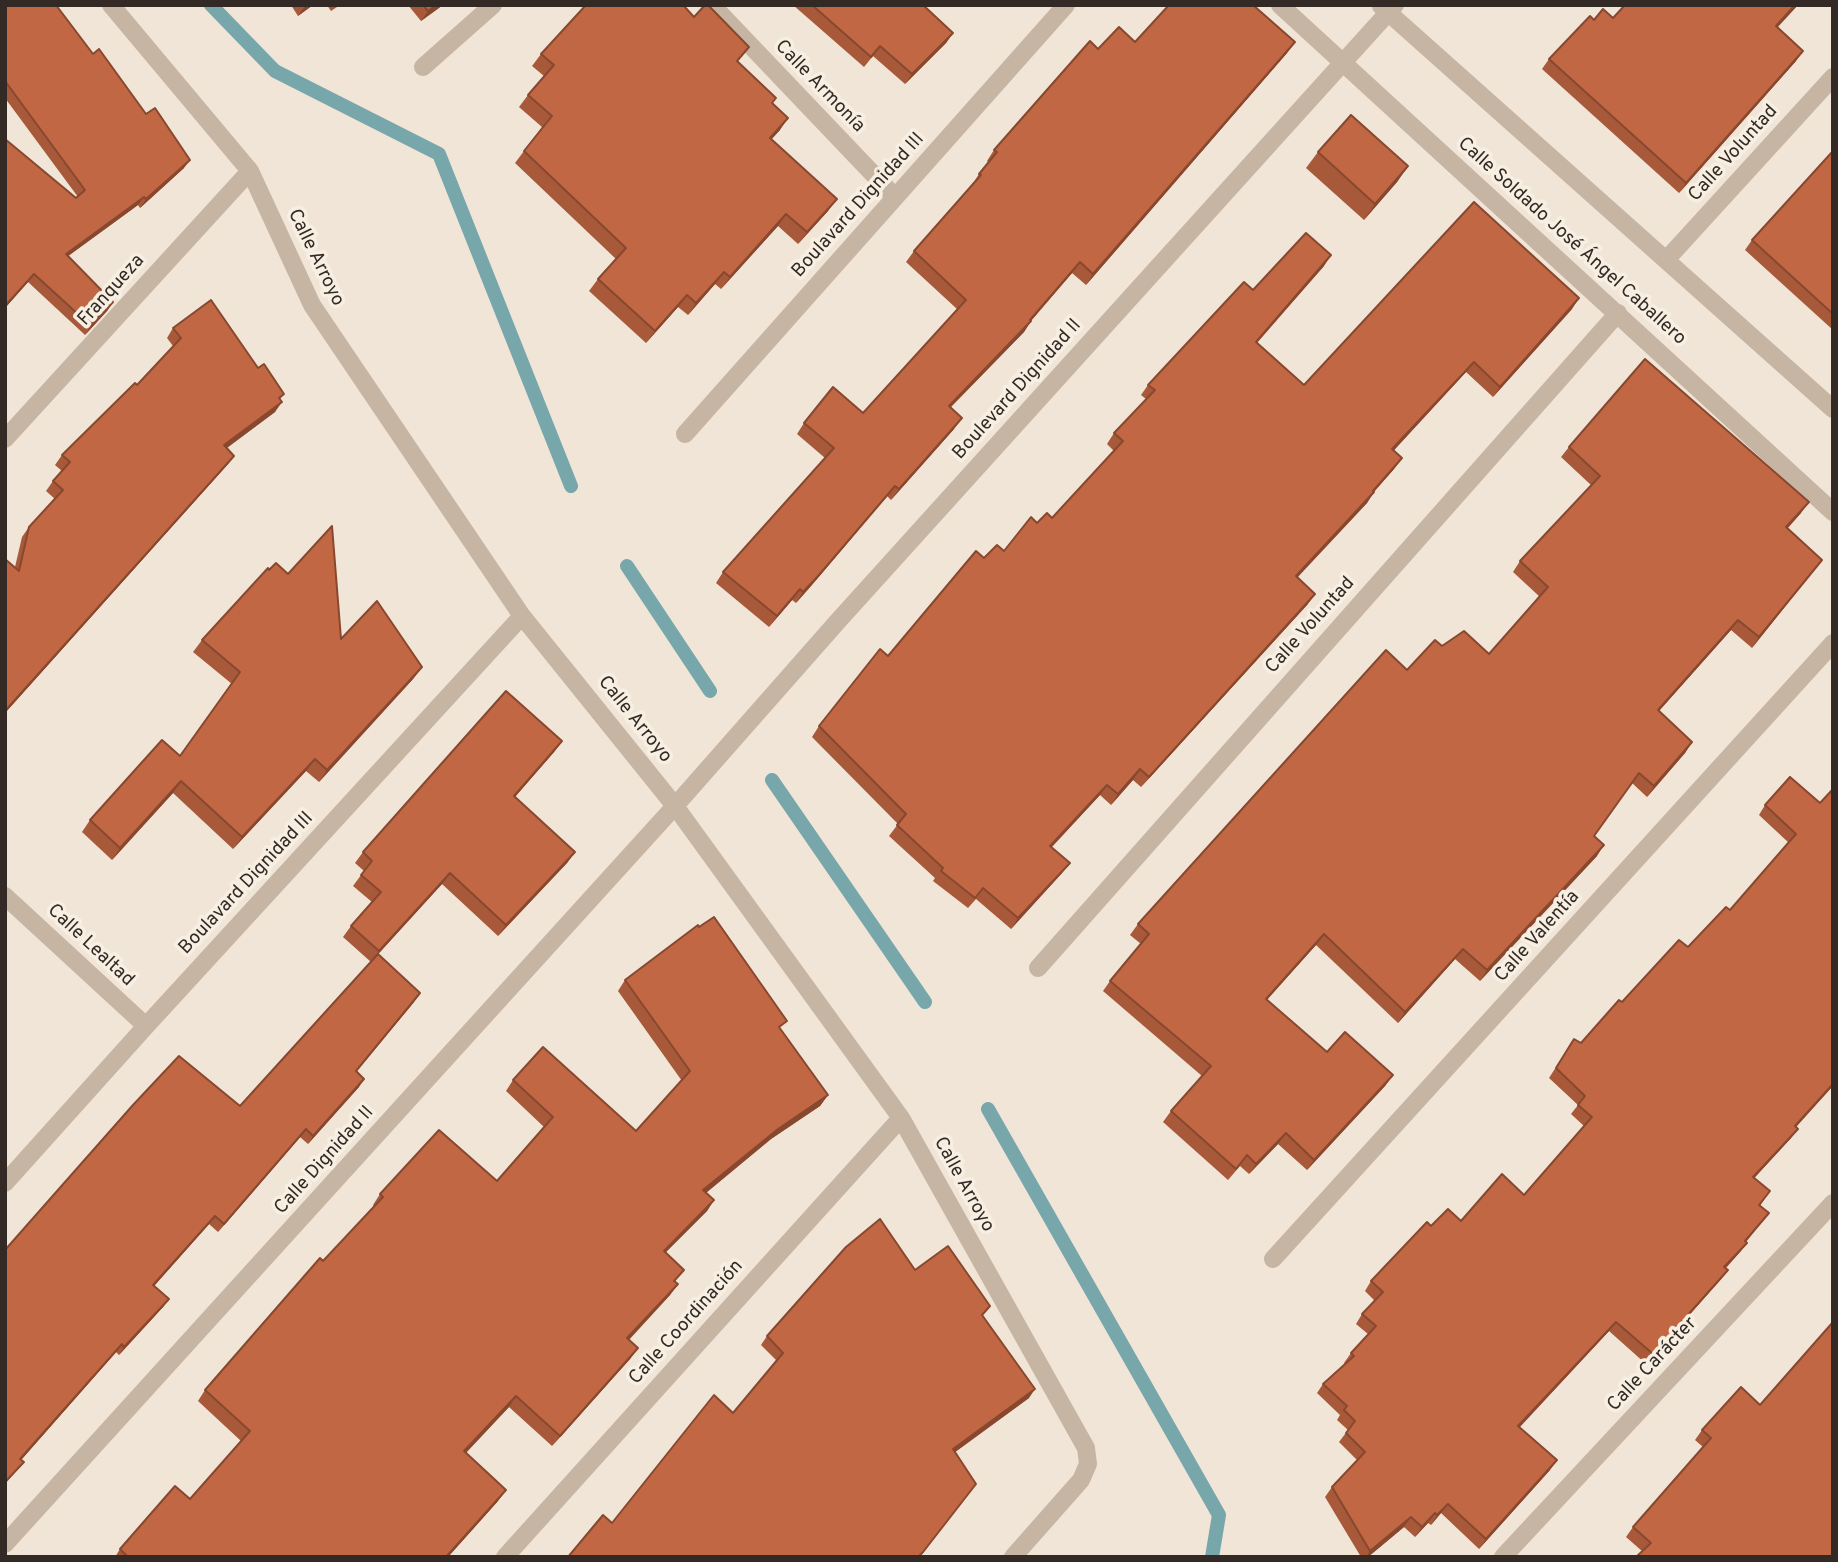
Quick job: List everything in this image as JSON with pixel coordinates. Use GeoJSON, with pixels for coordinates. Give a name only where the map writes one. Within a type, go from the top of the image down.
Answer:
{"type":"FeatureCollection","features":[{"type":"Feature","properties":{"kind":"street","name":"Calle Arroyo"},"geometry":{"type":"LineString","coordinates":[[111,5],[250,171],[312,305],[522,616],[675,806],[901,1118],[1086,1448],[1088,1464],[1082,1480],[1013,1557]]}},
{"type":"Feature","properties":{"kind":"street"},"geometry":{"type":"LineString","coordinates":[[423,67],[493,5]]}},
{"type":"Feature","properties":{"kind":"street","name":"Calle Armonía"},"geometry":{"type":"LineString","coordinates":[[712,5],[895,197]]}},
{"type":"Feature","properties":{"kind":"street","name":"Boulavard Dignidad III"},"geometry":{"type":"LineString","coordinates":[[685,434],[1066,5]]}},
{"type":"Feature","properties":{"kind":"street","name":"Calle Soldado José Ángel Caballero"},"geometry":{"type":"LineString","coordinates":[[1280,5],[1833,512]]}},
{"type":"Feature","properties":{"kind":"street"},"geometry":{"type":"LineString","coordinates":[[1388,8],[1833,409]]}},
{"type":"Feature","properties":{"kind":"street","name":"Boulevard Dignidad II"},"geometry":{"type":"LineString","coordinates":[[675,806],[1388,8]]}},
{"type":"Feature","properties":{"kind":"street","name":"Calle Voluntad"},"geometry":{"type":"LineString","coordinates":[[1666,260],[1833,77]]}},
{"type":"Feature","properties":{"kind":"street","name":"Franqueza"},"geometry":{"type":"LineString","coordinates":[[5,439],[250,171]]}},
{"type":"Feature","properties":{"kind":"street","name":"Calle Voluntad"},"geometry":{"type":"LineString","coordinates":[[1038,968],[1618,313]]}},
{"type":"Feature","properties":{"kind":"street","name":"Boulavard Dignidad III"},"geometry":{"type":"LineString","coordinates":[[5,1183],[522,616]]}},
{"type":"Feature","properties":{"kind":"street","name":"Calle Valentía"},"geometry":{"type":"LineString","coordinates":[[1273,1259],[1833,643]]}},
{"type":"Feature","properties":{"kind":"street","name":"Calle Dignidad II"},"geometry":{"type":"LineString","coordinates":[[5,1544],[675,806]]}},
{"type":"Feature","properties":{"kind":"street","name":"Calle Lealtad"},"geometry":{"type":"LineString","coordinates":[[5,896],[146,1026]]}},
{"type":"Feature","properties":{"kind":"street","name":"Calle Coordinación"},"geometry":{"type":"LineString","coordinates":[[505,1557],[901,1118]]}},
{"type":"Feature","properties":{"kind":"street","name":"Calle Carácter"},"geometry":{"type":"LineString","coordinates":[[1503,1557],[1833,1203]]}},
{"type":"Feature","properties":{"kind":"building"},"geometry":{"type":"Polygon","coordinates":[[[5,5],[56,5],[93,54],[99,49],[146,114],[155,108],[190,160],[146,199],[144,197],[66,254],[113,302],[91,326],[34,274],[5,306],[5,139],[76,198],[85,190],[5,81],[5,5]]]}},
{"type":"Feature","properties":{"kind":"building"},"geometry":{"type":"Polygon","coordinates":[[[423,5],[436,5],[428,11],[423,5]]]}},
{"type":"Feature","properties":{"kind":"building"},"geometry":{"type":"Polygon","coordinates":[[[586,5],[683,5],[694,17],[708,5],[749,47],[737,61],[776,98],[772,103],[788,118],[770,138],[837,199],[807,232],[786,214],[730,277],[724,272],[696,303],[687,295],[655,331],[598,279],[626,248],[524,151],[552,116],[528,95],[554,65],[541,54],[586,5]]]}},
{"type":"Feature","properties":{"kind":"building"},"geometry":{"type":"Polygon","coordinates":[[[812,5],[923,5],[953,33],[912,74],[880,46],[871,57],[812,5]]]}},
{"type":"Feature","properties":{"kind":"building"},"geometry":{"type":"Polygon","coordinates":[[[1169,5],[1253,5],[1295,42],[1093,274],[1080,262],[1031,321],[949,406],[962,418],[899,489],[895,486],[819,575],[803,592],[800,589],[777,616],[723,572],[834,448],[804,423],[833,387],[863,413],[966,300],[914,251],[981,175],[979,174],[997,152],[994,150],[1090,41],[1098,49],[1119,27],[1135,42],[1169,5]]]}},
{"type":"Feature","properties":{"kind":"building"},"geometry":{"type":"Polygon","coordinates":[[[1625,5],[1795,5],[1776,26],[1803,51],[1686,183],[1549,59],[1590,16],[1594,20],[1603,9],[1613,18],[1625,5]]]}},
{"type":"Feature","properties":{"kind":"building"},"geometry":{"type":"Polygon","coordinates":[[[1351,115],[1408,166],[1375,204],[1318,152],[1351,115]]]}},
{"type":"Feature","properties":{"kind":"building"},"geometry":{"type":"Polygon","coordinates":[[[1833,151],[1833,314],[1752,240],[1833,151]]]}},
{"type":"Feature","properties":{"kind":"building"},"geometry":{"type":"Polygon","coordinates":[[[1474,202],[1579,298],[1500,387],[1474,362],[1392,449],[1402,458],[1296,576],[1315,594],[1149,777],[1140,769],[1118,794],[1107,785],[1050,846],[1070,863],[1018,918],[983,888],[975,898],[941,871],[943,868],[897,825],[906,814],[819,726],[880,649],[888,656],[976,551],[984,558],[997,545],[1004,551],[1031,517],[1037,523],[1047,513],[1052,518],[1123,441],[1114,433],[1155,390],[1148,385],[1244,282],[1253,290],[1306,233],[1331,255],[1256,342],[1304,385],[1474,202]]]}},
{"type":"Feature","properties":{"kind":"building"},"geometry":{"type":"Polygon","coordinates":[[[211,300],[258,368],[264,364],[284,394],[279,398],[282,402],[224,445],[234,456],[5,711],[5,559],[19,571],[29,527],[63,490],[53,481],[70,462],[62,455],[135,383],[137,385],[181,338],[173,328],[211,300]]]}},
{"type":"Feature","properties":{"kind":"building"},"geometry":{"type":"Polygon","coordinates":[[[1645,359],[1809,502],[1786,527],[1822,560],[1759,637],[1738,620],[1658,710],[1692,742],[1654,786],[1639,773],[1594,836],[1604,845],[1487,970],[1463,949],[1405,1012],[1324,934],[1266,999],[1327,1052],[1345,1032],[1393,1075],[1314,1160],[1286,1133],[1256,1164],[1247,1155],[1236,1169],[1171,1111],[1211,1066],[1110,981],[1149,934],[1138,924],[1386,650],[1407,670],[1435,640],[1442,646],[1464,631],[1489,654],[1548,587],[1520,561],[1600,476],[1569,447],[1645,359]]]}},
{"type":"Feature","properties":{"kind":"building"},"geometry":{"type":"Polygon","coordinates":[[[332,526],[341,639],[377,601],[422,667],[327,770],[315,759],[242,837],[181,781],[120,848],[90,820],[162,740],[180,756],[240,672],[202,640],[268,568],[269,570],[276,563],[288,574],[332,526]]]}},
{"type":"Feature","properties":{"kind":"building"},"geometry":{"type":"Polygon","coordinates":[[[506,691],[562,741],[514,796],[575,852],[506,925],[450,873],[379,951],[351,926],[381,892],[361,875],[372,861],[363,852],[506,691]]]}},
{"type":"Feature","properties":{"kind":"building"},"geometry":{"type":"Polygon","coordinates":[[[1790,777],[1820,803],[1833,789],[1833,1084],[1795,1126],[1798,1129],[1753,1177],[1770,1191],[1759,1205],[1769,1213],[1745,1241],[1747,1243],[1724,1267],[1728,1270],[1653,1354],[1616,1322],[1518,1426],[1557,1460],[1486,1539],[1448,1504],[1422,1527],[1411,1517],[1370,1551],[1332,1487],[1365,1452],[1346,1433],[1355,1421],[1344,1410],[1347,1406],[1323,1384],[1354,1356],[1351,1353],[1376,1326],[1362,1314],[1383,1292],[1371,1281],[1427,1222],[1431,1226],[1448,1209],[1461,1221],[1502,1174],[1524,1195],[1592,1117],[1578,1105],[1585,1096],[1556,1068],[1574,1039],[1581,1043],[1619,1000],[1622,1002],[1679,940],[1688,947],[1726,907],[1730,910],[1796,834],[1765,805],[1790,777]]]}},
{"type":"Feature","properties":{"kind":"building"},"geometry":{"type":"Polygon","coordinates":[[[714,917],[787,1021],[779,1027],[828,1095],[778,1129],[703,1190],[714,1200],[664,1251],[684,1270],[674,1281],[678,1284],[627,1338],[638,1348],[560,1436],[516,1396],[464,1451],[506,1490],[446,1557],[128,1557],[120,1549],[175,1486],[190,1499],[250,1431],[205,1390],[320,1258],[323,1261],[383,1197],[380,1194],[439,1130],[497,1181],[553,1117],[513,1080],[543,1047],[636,1131],[690,1071],[625,980],[698,925],[699,927],[714,917]]]}},
{"type":"Feature","properties":{"kind":"building"},"geometry":{"type":"Polygon","coordinates":[[[378,954],[420,993],[356,1071],[364,1079],[313,1136],[306,1129],[224,1224],[215,1216],[153,1285],[169,1299],[124,1347],[122,1344],[20,1459],[24,1462],[5,1482],[5,1250],[179,1056],[240,1106],[378,954]]]}},
{"type":"Feature","properties":{"kind":"building"},"geometry":{"type":"Polygon","coordinates":[[[880,1219],[915,1270],[948,1246],[990,1306],[982,1315],[1035,1389],[953,1449],[976,1484],[923,1552],[918,1557],[568,1557],[603,1515],[612,1523],[714,1395],[733,1413],[783,1353],[767,1336],[846,1247],[880,1219]]]}},
{"type":"Feature","properties":{"kind":"building"},"geometry":{"type":"Polygon","coordinates":[[[1833,1322],[1833,1557],[1636,1557],[1651,1543],[1633,1527],[1711,1438],[1702,1430],[1741,1387],[1760,1405],[1833,1322]]]}},
{"type":"Feature","properties":{"kind":"waterway"},"geometry":{"type":"LineString","coordinates":[[211,5],[275,71],[439,154],[571,486]]}},
{"type":"Feature","properties":{"kind":"waterway"},"geometry":{"type":"LineString","coordinates":[[627,566],[710,691]]}},
{"type":"Feature","properties":{"kind":"waterway"},"geometry":{"type":"LineString","coordinates":[[772,780],[925,1002]]}},
{"type":"Feature","properties":{"kind":"waterway"},"geometry":{"type":"LineString","coordinates":[[988,1109],[1219,1515],[1212,1557]]}}]}
